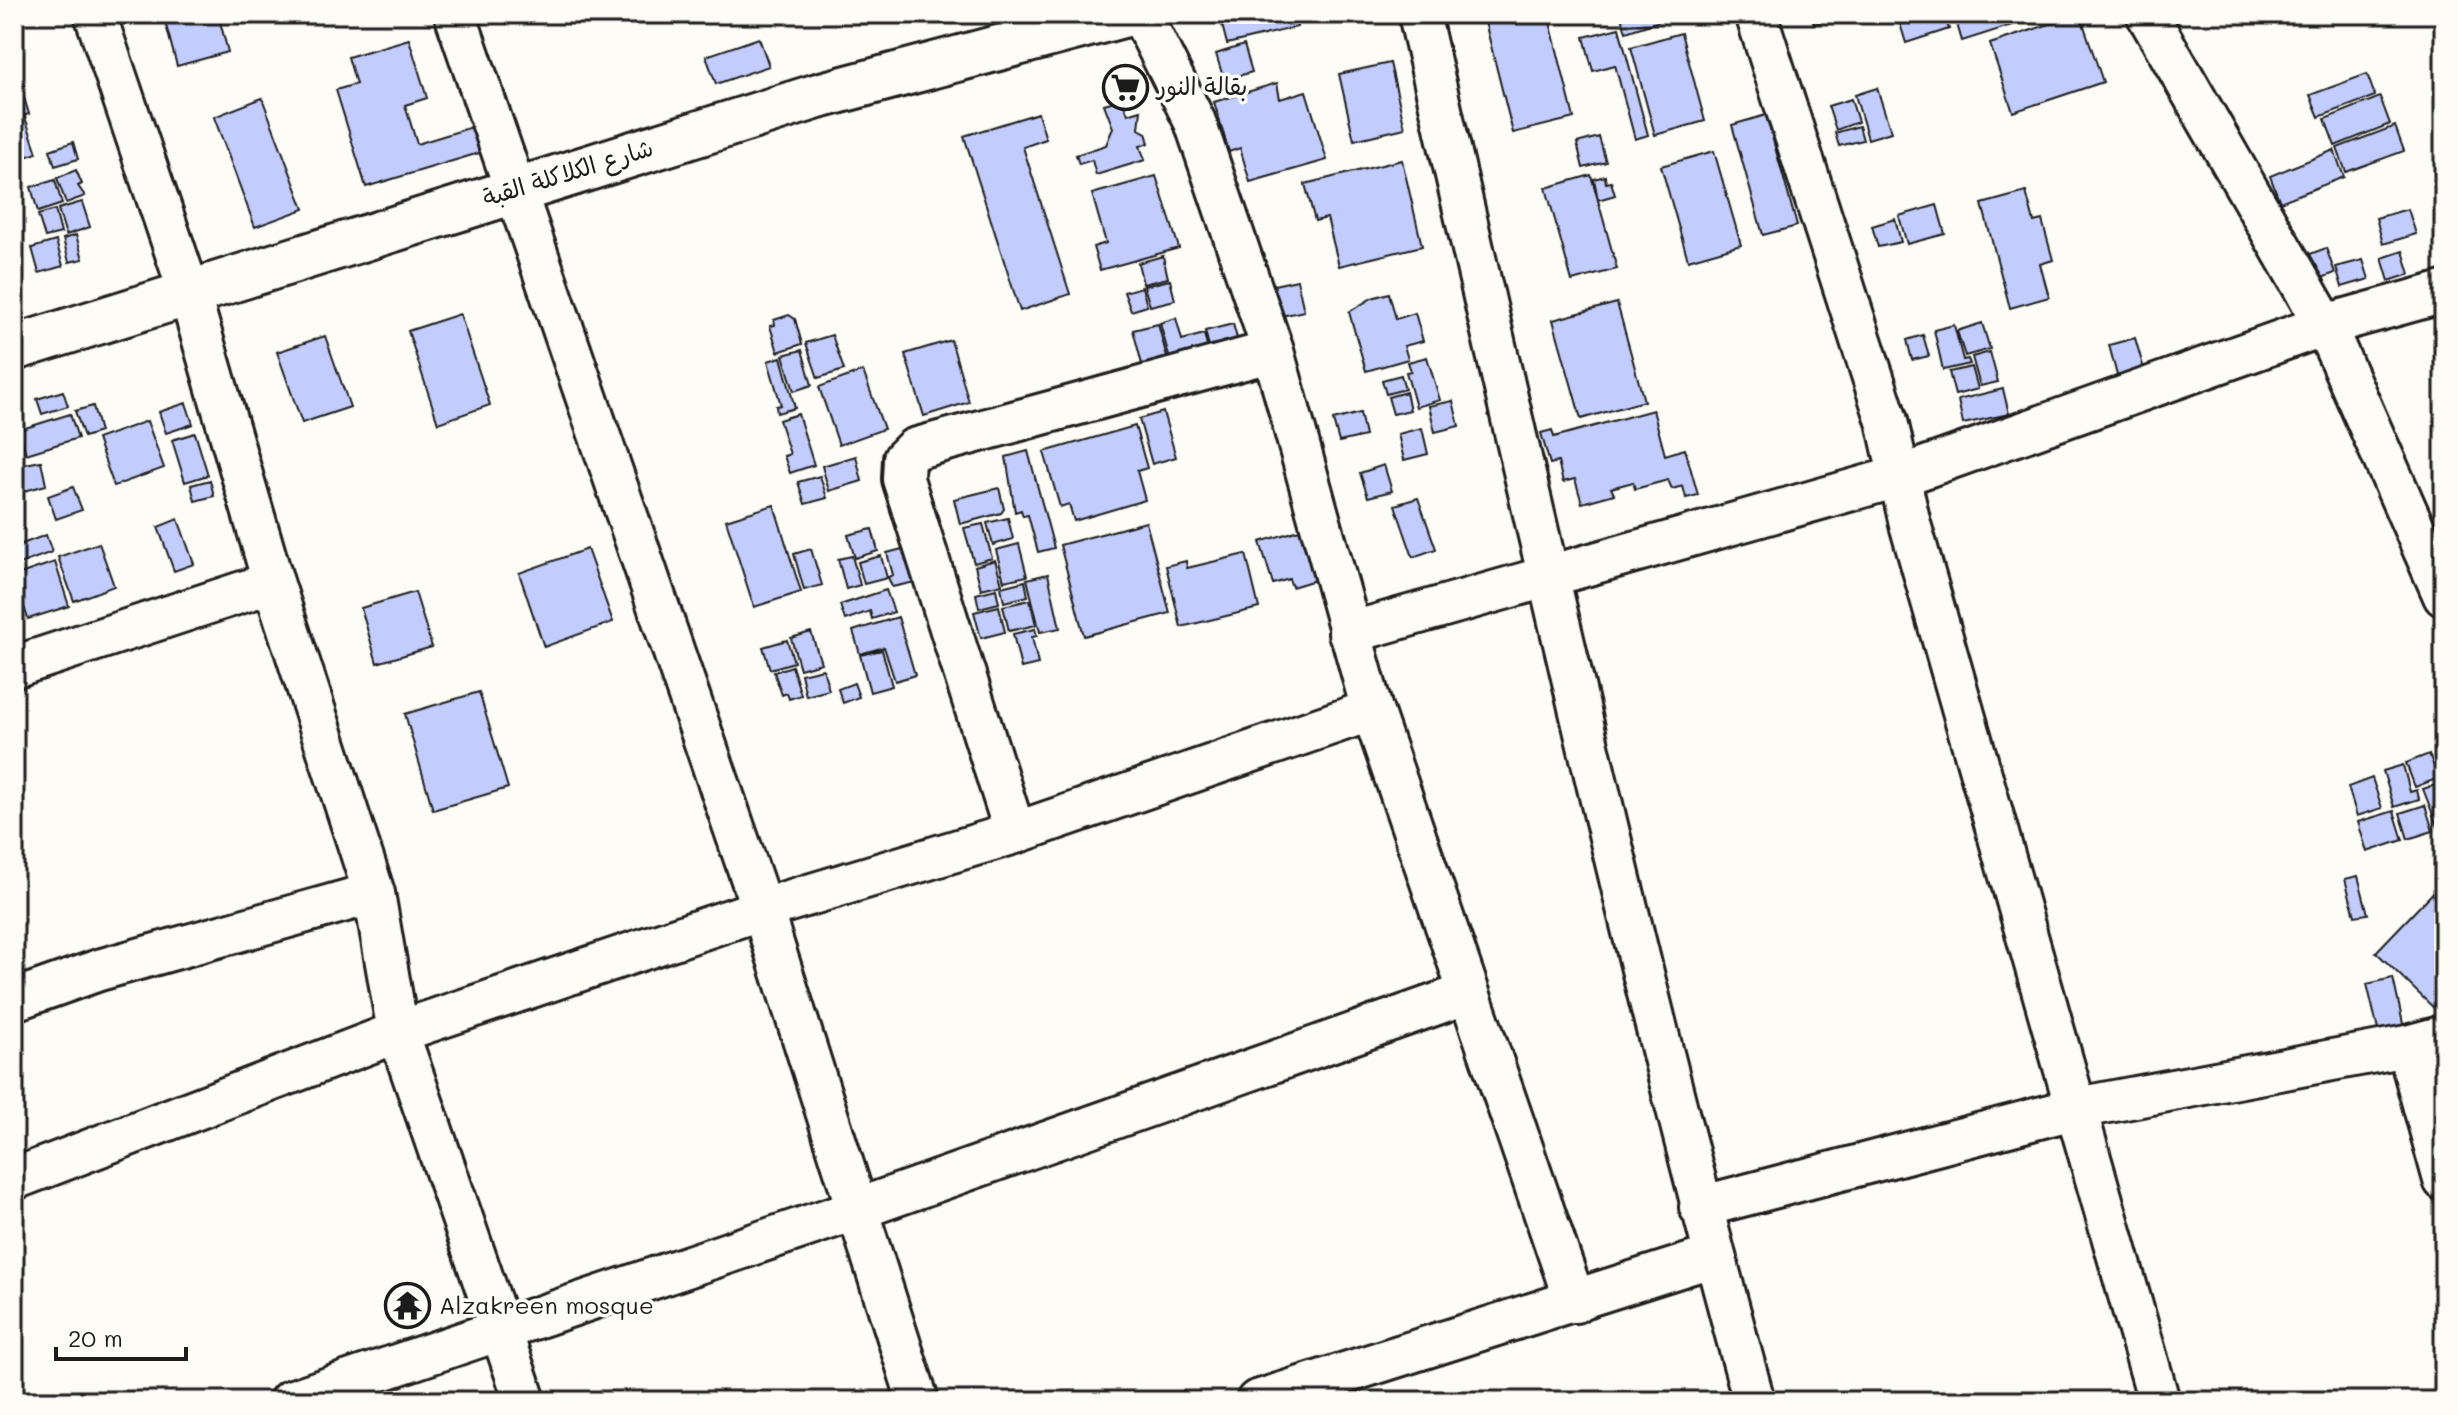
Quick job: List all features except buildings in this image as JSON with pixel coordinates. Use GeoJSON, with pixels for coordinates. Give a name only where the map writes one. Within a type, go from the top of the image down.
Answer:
{"type":"FeatureCollection","features":[{"type":"Feature","properties":{"kind":"street"},"geometry":{"type":"LineString","coordinates":[[95,14],[189,292],[273,582],[374,893],[398,1032],[525,1401]]}},
{"type":"Feature","properties":{"kind":"street"},"geometry":{"type":"LineString","coordinates":[[455,14],[762,909],[918,1401]]}},
{"type":"Feature","properties":{"kind":"street","name":"شارع الكلاكلة القبة"},"geometry":{"type":"LineString","coordinates":[[14,348],[516,188],[818,96],[1126,14]]}},
{"type":"Feature","properties":{"kind":"street"},"geometry":{"type":"LineString","coordinates":[[1141,14],[1195,122],[1273,351],[1372,710],[1575,1302]]}},
{"type":"Feature","properties":{"kind":"street"},"geometry":{"type":"LineString","coordinates":[[1419,14],[1549,577],[1700,1207],[1754,1401]]}},
{"type":"Feature","properties":{"kind":"street"},"geometry":{"type":"LineString","coordinates":[[1756,14],[1901,476],[1910,524],[2159,1401]]}},
{"type":"Feature","properties":{"kind":"street"},"geometry":{"type":"LineString","coordinates":[[2147,14],[2325,325],[2444,596]]}},
{"type":"Feature","properties":{"kind":"street"},"geometry":{"type":"LineString","coordinates":[[1349,633],[1901,476],[2325,325],[2444,292]]}},
{"type":"Feature","properties":{"kind":"street"},"geometry":{"type":"LineString","coordinates":[[1015,833],[903,479],[904,459],[914,449],[1273,351]]}},
{"type":"Feature","properties":{"kind":"street"},"geometry":{"type":"LineString","coordinates":[[14,667],[273,582]]}},
{"type":"Feature","properties":{"kind":"street"},"geometry":{"type":"LineString","coordinates":[[14,1179],[398,1032],[762,909],[1015,833],[1372,710]]}},
{"type":"Feature","properties":{"kind":"street"},"geometry":{"type":"LineString","coordinates":[[14,1000],[99,970],[374,893]]}},
{"type":"Feature","properties":{"kind":"street"},"geometry":{"type":"LineString","coordinates":[[290,1401],[855,1210],[1468,993]]}},
{"type":"Feature","properties":{"kind":"street"},"geometry":{"type":"LineString","coordinates":[[1700,1207],[2077,1108],[2425,1041],[2444,1180]]}},
{"type":"Feature","properties":{"kind":"street"},"geometry":{"type":"LineString","coordinates":[[1257,1401],[1714,1256]]}},
{"type":"Feature","properties":{"kind":"place","name":"بقالة النور"},"geometry":{"type":"Point","coordinates":[1126,87]}},
{"type":"Feature","properties":{"kind":"place","name":"Alzakreen mosque"},"geometry":{"type":"Point","coordinates":[408,1306]}}]}
